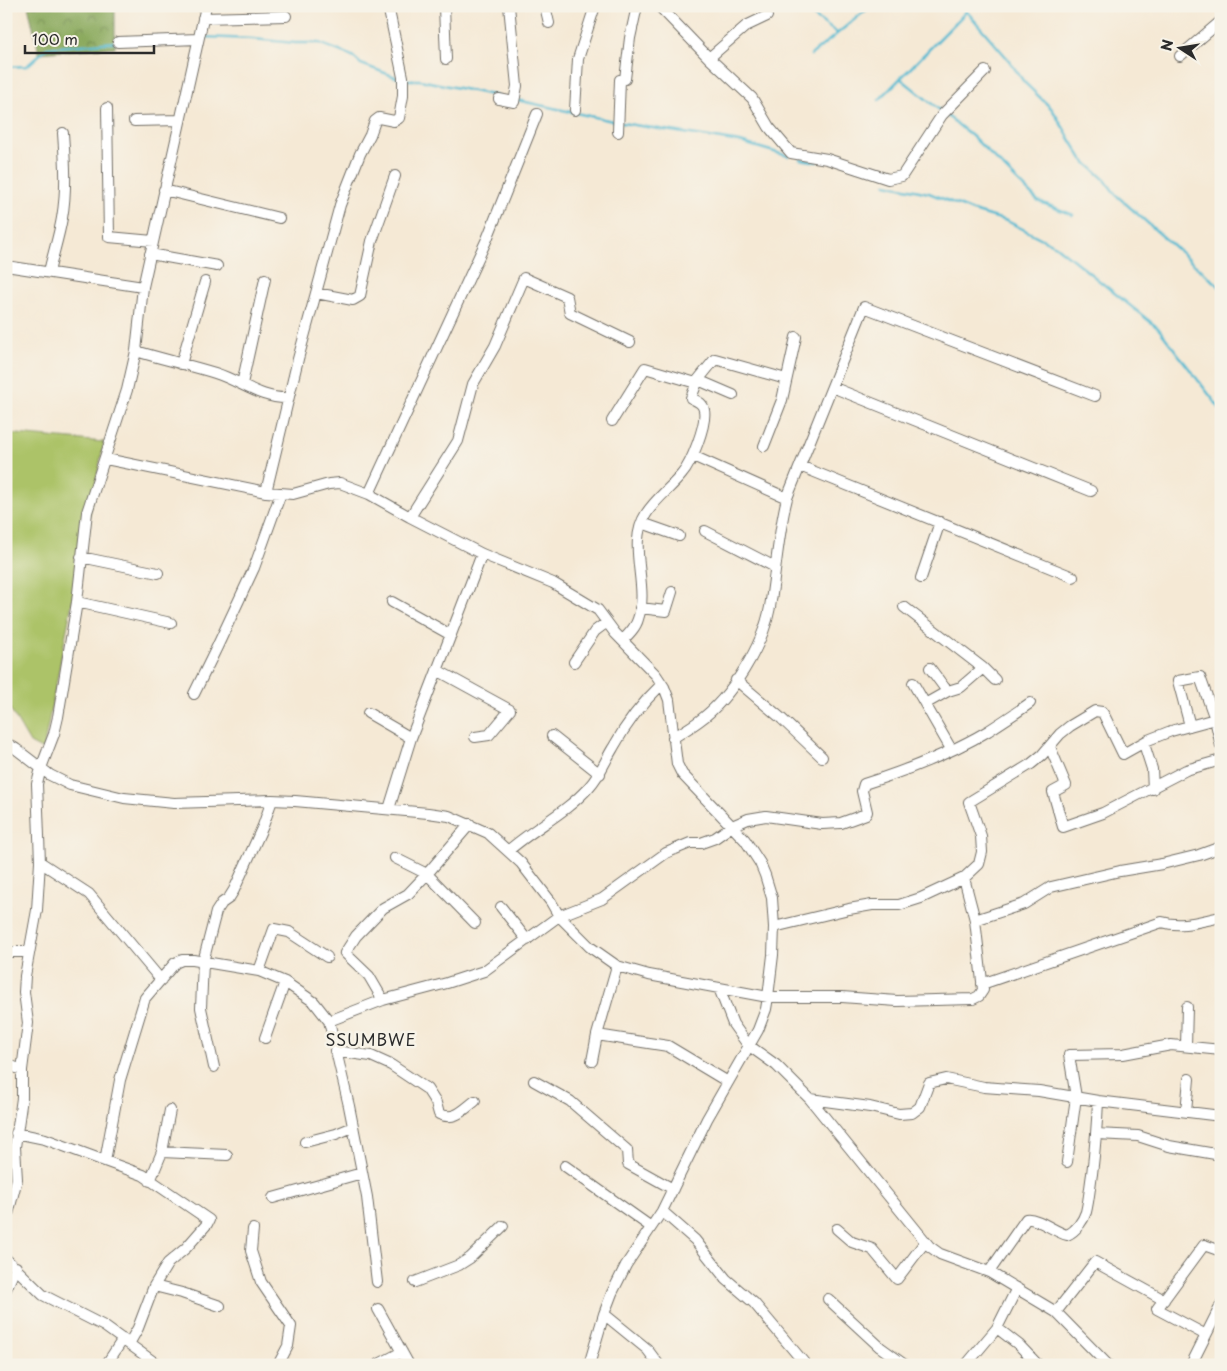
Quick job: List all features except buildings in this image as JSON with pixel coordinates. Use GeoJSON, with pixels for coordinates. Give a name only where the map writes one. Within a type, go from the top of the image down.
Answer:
{"type":"FeatureCollection","features":[{"type":"Feature","properties":{"kind":"street"},"geometry":{"type":"LineString","coordinates":[[6,1222],[17,1180],[15,1147],[22,1098],[22,1070],[28,1023],[24,992],[28,952],[37,910],[40,821],[37,784],[54,734],[77,602],[87,512],[106,459],[127,390],[136,351],[143,287],[206,6]]}},
{"type":"Feature","properties":{"kind":"street"},"geometry":{"type":"LineString","coordinates":[[266,492],[288,398],[340,206],[360,154],[376,120],[394,121],[399,118],[404,96],[403,80],[388,6]]}},
{"type":"Feature","properties":{"kind":"street"},"geometry":{"type":"LineString","coordinates":[[444,6],[446,59]]}},
{"type":"Feature","properties":{"kind":"street"},"geometry":{"type":"LineString","coordinates":[[500,100],[514,100],[517,86],[509,6]]}},
{"type":"Feature","properties":{"kind":"street"},"geometry":{"type":"LineString","coordinates":[[545,6],[549,23]]}},
{"type":"Feature","properties":{"kind":"street"},"geometry":{"type":"LineString","coordinates":[[575,110],[578,59],[595,6]]}},
{"type":"Feature","properties":{"kind":"street"},"geometry":{"type":"LineString","coordinates":[[618,126],[620,80],[625,79],[636,6]]}},
{"type":"Feature","properties":{"kind":"street"},"geometry":{"type":"LineString","coordinates":[[659,6],[708,58],[752,98],[769,127],[791,153],[827,159],[888,179],[902,176],[944,113],[985,71]]}},
{"type":"Feature","properties":{"kind":"street"},"geometry":{"type":"LineString","coordinates":[[203,18],[286,16]]}},
{"type":"Feature","properties":{"kind":"street"},"geometry":{"type":"LineString","coordinates":[[708,58],[746,26],[767,16]]}},
{"type":"Feature","properties":{"kind":"street"},"geometry":{"type":"LineString","coordinates":[[1180,56],[1221,21]]}},
{"type":"Feature","properties":{"kind":"street"},"geometry":{"type":"LineString","coordinates":[[118,42],[198,39]]}},
{"type":"Feature","properties":{"kind":"street"},"geometry":{"type":"LineString","coordinates":[[107,108],[109,237],[153,241]]}},
{"type":"Feature","properties":{"kind":"street"},"geometry":{"type":"LineString","coordinates":[[369,494],[488,238],[537,114]]}},
{"type":"Feature","properties":{"kind":"street"},"geometry":{"type":"LineString","coordinates":[[134,121],[180,120]]}},
{"type":"Feature","properties":{"kind":"street"},"geometry":{"type":"LineString","coordinates":[[49,272],[62,220],[64,203],[63,133]]}},
{"type":"Feature","properties":{"kind":"street"},"geometry":{"type":"LineString","coordinates":[[316,293],[353,300],[360,296],[372,241],[395,176]]}},
{"type":"Feature","properties":{"kind":"street"},"geometry":{"type":"LineString","coordinates":[[164,190],[279,218]]}},
{"type":"Feature","properties":{"kind":"street"},"geometry":{"type":"LineString","coordinates":[[150,254],[217,266]]}},
{"type":"Feature","properties":{"kind":"street"},"geometry":{"type":"LineString","coordinates":[[6,266],[143,287]]}},
{"type":"Feature","properties":{"kind":"street"},"geometry":{"type":"LineString","coordinates":[[410,517],[458,441],[473,384],[495,346],[524,278],[567,297],[570,313],[630,342]]}},
{"type":"Feature","properties":{"kind":"street"},"geometry":{"type":"LineString","coordinates":[[242,384],[265,279]]}},
{"type":"Feature","properties":{"kind":"street"},"geometry":{"type":"LineString","coordinates":[[181,364],[205,282]]}},
{"type":"Feature","properties":{"kind":"street"},"geometry":{"type":"LineString","coordinates":[[673,738],[700,720],[718,702],[752,657],[762,638],[770,609],[781,522],[787,498],[864,307],[1095,396]]}},
{"type":"Feature","properties":{"kind":"street"},"geometry":{"type":"LineString","coordinates":[[764,446],[782,400],[796,337]]}},
{"type":"Feature","properties":{"kind":"street"},"geometry":{"type":"LineString","coordinates":[[136,351],[215,373],[261,394],[277,399],[288,398]]}},
{"type":"Feature","properties":{"kind":"street"},"geometry":{"type":"LineString","coordinates":[[623,640],[639,618],[638,534],[645,514],[665,490],[683,474],[692,456],[705,420],[705,411],[702,404],[691,398],[697,382],[714,360],[786,379]]}},
{"type":"Feature","properties":{"kind":"street"},"geometry":{"type":"LineString","coordinates":[[612,421],[646,368],[697,382],[733,395]]}},
{"type":"Feature","properties":{"kind":"street"},"geometry":{"type":"LineString","coordinates":[[832,387],[1091,491]]}},
{"type":"Feature","properties":{"kind":"street"},"geometry":{"type":"LineString","coordinates":[[692,456],[787,498]]}},
{"type":"Feature","properties":{"kind":"street"},"geometry":{"type":"LineString","coordinates":[[106,459],[266,492],[293,494],[329,484],[340,483],[369,494],[482,554],[553,583],[598,610],[623,640],[656,674],[662,684],[669,700],[676,764],[682,774],[745,840],[760,863],[772,898],[774,927],[774,955],[766,1009],[758,1030],[707,1119],[662,1211],[626,1266],[604,1314],[588,1365]]}},
{"type":"Feature","properties":{"kind":"street"},"geometry":{"type":"LineString","coordinates":[[800,466],[1073,576]]}},
{"type":"Feature","properties":{"kind":"street"},"geometry":{"type":"LineString","coordinates":[[194,694],[254,568],[281,493]]}},
{"type":"Feature","properties":{"kind":"street"},"geometry":{"type":"LineString","coordinates":[[921,578],[940,522]]}},
{"type":"Feature","properties":{"kind":"street"},"geometry":{"type":"LineString","coordinates":[[642,523],[679,536]]}},
{"type":"Feature","properties":{"kind":"street"},"geometry":{"type":"LineString","coordinates":[[704,531],[775,567]]}},
{"type":"Feature","properties":{"kind":"street"},"geometry":{"type":"LineString","coordinates":[[389,810],[411,738],[482,554]]}},
{"type":"Feature","properties":{"kind":"street"},"geometry":{"type":"LineString","coordinates":[[81,557],[158,573]]}},
{"type":"Feature","properties":{"kind":"street"},"geometry":{"type":"LineString","coordinates":[[640,608],[666,611],[672,592]]}},
{"type":"Feature","properties":{"kind":"street"},"geometry":{"type":"LineString","coordinates":[[77,602],[171,623]]}},
{"type":"Feature","properties":{"kind":"street"},"geometry":{"type":"LineString","coordinates":[[392,602],[451,635]]}},
{"type":"Feature","properties":{"kind":"street"},"geometry":{"type":"LineString","coordinates":[[904,607],[983,668],[995,680]]}},
{"type":"Feature","properties":{"kind":"street"},"geometry":{"type":"LineString","coordinates":[[574,662],[595,631],[607,622]]}},
{"type":"Feature","properties":{"kind":"street"},"geometry":{"type":"LineString","coordinates":[[930,668],[948,690]]}},
{"type":"Feature","properties":{"kind":"street"},"geometry":{"type":"LineString","coordinates":[[925,704],[948,690],[961,687],[983,668]]}},
{"type":"Feature","properties":{"kind":"street"},"geometry":{"type":"LineString","coordinates":[[437,670],[510,710],[489,735],[474,737]]}},
{"type":"Feature","properties":{"kind":"street"},"geometry":{"type":"LineString","coordinates":[[1190,726],[1178,682],[1200,677],[1215,719],[1221,746]]}},
{"type":"Feature","properties":{"kind":"street"},"geometry":{"type":"LineString","coordinates":[[736,680],[782,718],[822,757]]}},
{"type":"Feature","properties":{"kind":"street"},"geometry":{"type":"LineString","coordinates":[[913,682],[951,749]]}},
{"type":"Feature","properties":{"kind":"street"},"geometry":{"type":"LineString","coordinates":[[508,851],[531,832],[552,820],[590,786],[600,774],[613,748],[637,709],[662,684]]}},
{"type":"Feature","properties":{"kind":"street"},"geometry":{"type":"LineString","coordinates":[[329,1021],[384,1000],[447,983],[484,970],[559,916],[602,899],[666,852],[690,843],[701,843],[715,838],[732,826],[748,819],[766,816],[822,824],[841,823],[858,818],[867,812],[862,791],[864,784],[895,774],[987,732],[1030,704]]}},
{"type":"Feature","properties":{"kind":"street"},"geometry":{"type":"LineString","coordinates":[[774,927],[849,909],[878,905],[899,905],[922,898],[964,878],[979,864],[982,852],[981,836],[968,802],[1031,764],[1050,747],[1060,734],[1094,711],[1102,712],[1123,754],[1144,744],[1148,740],[1215,719]]}},
{"type":"Feature","properties":{"kind":"street"},"geometry":{"type":"LineString","coordinates":[[368,712],[411,738]]}},
{"type":"Feature","properties":{"kind":"street"},"geometry":{"type":"LineString","coordinates":[[552,736],[600,774]]}},
{"type":"Feature","properties":{"kind":"street"},"geometry":{"type":"LineString","coordinates":[[6,743],[41,768],[70,785],[118,797],[144,801],[174,802],[272,800],[428,812],[449,816],[488,833],[532,877],[559,916],[590,947],[617,966],[649,975],[768,997],[842,997],[897,1001],[972,999],[979,996],[983,990],[975,920],[964,878]]}},
{"type":"Feature","properties":{"kind":"street"},"geometry":{"type":"LineString","coordinates":[[1144,744],[1152,769],[1153,788]]}},
{"type":"Feature","properties":{"kind":"street"},"geometry":{"type":"LineString","coordinates":[[1050,747],[1066,785],[1053,792],[1063,826],[1103,813],[1186,770],[1221,760]]}},
{"type":"Feature","properties":{"kind":"street"},"geometry":{"type":"LineString","coordinates":[[214,1067],[201,1008],[203,962],[216,912],[222,902],[234,890],[260,835],[272,800]]}},
{"type":"Feature","properties":{"kind":"street"},"geometry":{"type":"LineString","coordinates":[[384,1000],[369,976],[345,954],[356,936],[383,908],[408,894],[470,824]]}},
{"type":"Feature","properties":{"kind":"street"},"geometry":{"type":"LineString","coordinates":[[975,920],[1024,904],[1052,887],[1199,855],[1220,846]]}},
{"type":"Feature","properties":{"kind":"street"},"geometry":{"type":"LineString","coordinates":[[395,858],[427,874],[475,923]]}},
{"type":"Feature","properties":{"kind":"street"},"geometry":{"type":"LineString","coordinates":[[40,862],[89,894],[161,980]]}},
{"type":"Feature","properties":{"kind":"street"},"geometry":{"type":"LineString","coordinates":[[501,907],[527,940]]}},
{"type":"Feature","properties":{"kind":"street"},"geometry":{"type":"LineString","coordinates":[[982,984],[1162,922],[1173,925],[1191,924],[1221,917]]}},
{"type":"Feature","properties":{"kind":"street"},"geometry":{"type":"LineString","coordinates":[[259,971],[274,928],[289,932],[327,957]]}},
{"type":"Feature","properties":{"kind":"street"},"geometry":{"type":"LineString","coordinates":[[6,952],[28,952]]}},
{"type":"Feature","properties":{"kind":"street"},"geometry":{"type":"LineString","coordinates":[[105,1161],[120,1080],[138,1018],[146,998],[175,963],[182,960],[259,971],[285,982],[314,1002],[329,1021],[367,1197],[378,1282]]}},
{"type":"Feature","properties":{"kind":"street"},"geometry":{"type":"LineString","coordinates":[[592,1062],[597,1035],[617,966]]}},
{"type":"Feature","properties":{"kind":"street"},"geometry":{"type":"LineString","coordinates":[[266,1038],[285,982]]}},
{"type":"Feature","properties":{"kind":"street"},"geometry":{"type":"LineString","coordinates":[[719,988],[733,1024],[748,1046],[776,1065],[810,1099],[925,1242],[940,1254],[989,1272],[1056,1312],[1108,1365]]}},
{"type":"Feature","properties":{"kind":"street"},"geometry":{"type":"LineString","coordinates":[[1186,1046],[1187,1007]]}},
{"type":"Feature","properties":{"kind":"street"},"geometry":{"type":"LineString","coordinates":[[597,1035],[668,1046],[728,1082]]}},
{"type":"Feature","properties":{"kind":"street"},"geometry":{"type":"LineString","coordinates":[[1067,1162],[1076,1097],[1069,1055],[1122,1054],[1171,1045],[1221,1050]]}},
{"type":"Feature","properties":{"kind":"street"},"geometry":{"type":"LineString","coordinates":[[335,1051],[371,1056],[391,1065],[427,1089],[436,1102],[440,1114],[447,1117],[455,1116],[475,1101]]}},
{"type":"Feature","properties":{"kind":"street"},"geometry":{"type":"LineString","coordinates":[[6,1064],[22,1070]]}},
{"type":"Feature","properties":{"kind":"street"},"geometry":{"type":"LineString","coordinates":[[1186,1112],[1189,1078]]}},
{"type":"Feature","properties":{"kind":"street"},"geometry":{"type":"LineString","coordinates":[[810,1099],[870,1107],[899,1114],[912,1113],[920,1107],[929,1083],[946,1079],[984,1087],[1039,1091],[1098,1101],[1221,1116]]}},
{"type":"Feature","properties":{"kind":"street"},"geometry":{"type":"LineString","coordinates":[[534,1081],[570,1101],[619,1142],[627,1150],[628,1164],[673,1189]]}},
{"type":"Feature","properties":{"kind":"street"},"geometry":{"type":"LineString","coordinates":[[989,1272],[1026,1219],[1036,1221],[1067,1235],[1072,1233],[1081,1223],[1086,1212],[1096,1134],[1098,1101]]}},
{"type":"Feature","properties":{"kind":"street"},"geometry":{"type":"LineString","coordinates":[[150,1181],[162,1152],[170,1110]]}},
{"type":"Feature","properties":{"kind":"street"},"geometry":{"type":"LineString","coordinates":[[305,1142],[336,1134],[353,1127]]}},
{"type":"Feature","properties":{"kind":"street"},"geometry":{"type":"LineString","coordinates":[[16,1133],[45,1139],[143,1175],[209,1220],[186,1248],[168,1263],[154,1286],[138,1328],[106,1365]]}},
{"type":"Feature","properties":{"kind":"street"},"geometry":{"type":"LineString","coordinates":[[1096,1134],[1138,1136],[1168,1146],[1221,1155]]}},
{"type":"Feature","properties":{"kind":"street"},"geometry":{"type":"LineString","coordinates":[[162,1152],[227,1155]]}},
{"type":"Feature","properties":{"kind":"street"},"geometry":{"type":"LineString","coordinates":[[565,1166],[651,1227]]}},
{"type":"Feature","properties":{"kind":"street"},"geometry":{"type":"LineString","coordinates":[[273,1198],[362,1173]]}},
{"type":"Feature","properties":{"kind":"street"},"geometry":{"type":"LineString","coordinates":[[662,1211],[695,1240],[726,1279],[754,1302],[806,1365]]}},
{"type":"Feature","properties":{"kind":"street"},"geometry":{"type":"LineString","coordinates":[[415,1282],[459,1266],[470,1258],[502,1226]]}},
{"type":"Feature","properties":{"kind":"street"},"geometry":{"type":"LineString","coordinates":[[253,1229],[251,1251],[260,1282],[291,1326],[288,1346],[278,1365]]}},
{"type":"Feature","properties":{"kind":"street"},"geometry":{"type":"LineString","coordinates":[[837,1229],[852,1242],[872,1249],[897,1279],[925,1242]]}},
{"type":"Feature","properties":{"kind":"street"},"geometry":{"type":"LineString","coordinates":[[1206,1335],[1157,1309],[1204,1245],[1221,1251]]}},
{"type":"Feature","properties":{"kind":"street"},"geometry":{"type":"LineString","coordinates":[[6,1259],[43,1295],[104,1326],[158,1365]]}},
{"type":"Feature","properties":{"kind":"street"},"geometry":{"type":"LineString","coordinates":[[1056,1312],[1095,1262],[1164,1300]]}},
{"type":"Feature","properties":{"kind":"street"},"geometry":{"type":"LineString","coordinates":[[6,1289],[16,1267]]}},
{"type":"Feature","properties":{"kind":"street"},"geometry":{"type":"LineString","coordinates":[[154,1286],[182,1292],[220,1306]]}},
{"type":"Feature","properties":{"kind":"street"},"geometry":{"type":"LineString","coordinates":[[972,1363],[997,1328],[1017,1288]]}},
{"type":"Feature","properties":{"kind":"street"},"geometry":{"type":"LineString","coordinates":[[828,1299],[880,1347],[905,1365]]}},
{"type":"Feature","properties":{"kind":"street"},"geometry":{"type":"LineString","coordinates":[[1191,1365],[1221,1305]]}},
{"type":"Feature","properties":{"kind":"street"},"geometry":{"type":"LineString","coordinates":[[378,1309],[409,1365]]}},
{"type":"Feature","properties":{"kind":"street"},"geometry":{"type":"LineString","coordinates":[[604,1314],[647,1349],[658,1365]]}},
{"type":"Feature","properties":{"kind":"street"},"geometry":{"type":"LineString","coordinates":[[997,1328],[1038,1365]]}},
{"type":"Feature","properties":{"kind":"street"},"geometry":{"type":"LineString","coordinates":[[377,1365],[402,1352]]}},
{"type":"Feature","properties":{"kind":"green space"},"geometry":{"type":"Polygon","coordinates":[[[28,6],[115,6],[115,47],[39,53],[28,6]]]}},
{"type":"Feature","properties":{"kind":"green space"},"geometry":{"type":"Polygon","coordinates":[[[6,433],[104,442],[43,750],[30,743],[6,702],[6,433]]]}},
{"type":"Feature","properties":{"kind":"waterway"},"geometry":{"type":"LineString","coordinates":[[811,55],[871,6]]}},
{"type":"Feature","properties":{"kind":"waterway"},"geometry":{"type":"LineString","coordinates":[[962,6],[1008,59],[1024,82],[1052,109],[1082,159],[1105,180],[1116,195],[1221,288]]}},
{"type":"Feature","properties":{"kind":"waterway"},"geometry":{"type":"LineString","coordinates":[[804,9],[837,33]]}},
{"type":"Feature","properties":{"kind":"waterway"},"geometry":{"type":"LineString","coordinates":[[879,100],[967,11]]}},
{"type":"Feature","properties":{"kind":"waterway"},"geometry":{"type":"LineString","coordinates":[[204,37],[319,43],[352,56],[361,64],[401,79]]}},
{"type":"Feature","properties":{"kind":"waterway"},"geometry":{"type":"LineString","coordinates":[[6,67],[27,66],[47,48],[115,42]]}},
{"type":"Feature","properties":{"kind":"waterway"},"geometry":{"type":"LineString","coordinates":[[900,78],[942,112]]}},
{"type":"Feature","properties":{"kind":"waterway"},"geometry":{"type":"LineString","coordinates":[[407,80],[420,80],[497,96]]}},
{"type":"Feature","properties":{"kind":"waterway"},"geometry":{"type":"LineString","coordinates":[[517,100],[617,122]]}},
{"type":"Feature","properties":{"kind":"waterway"},"geometry":{"type":"LineString","coordinates":[[946,115],[972,136],[1038,201],[1073,215]]}},
{"type":"Feature","properties":{"kind":"waterway"},"geometry":{"type":"LineString","coordinates":[[622,123],[740,142],[788,156]]}},
{"type":"Feature","properties":{"kind":"waterway"},"geometry":{"type":"LineString","coordinates":[[800,159],[817,162]]}},
{"type":"Feature","properties":{"kind":"waterway"},"geometry":{"type":"LineString","coordinates":[[886,184],[929,193],[973,211],[1007,221],[1056,246],[1158,328],[1221,410]]}},
{"type":"Feature","properties":{"kind":"district","name":"SSUMBWE"},"geometry":{"type":"Point","coordinates":[371,1039]}}]}
